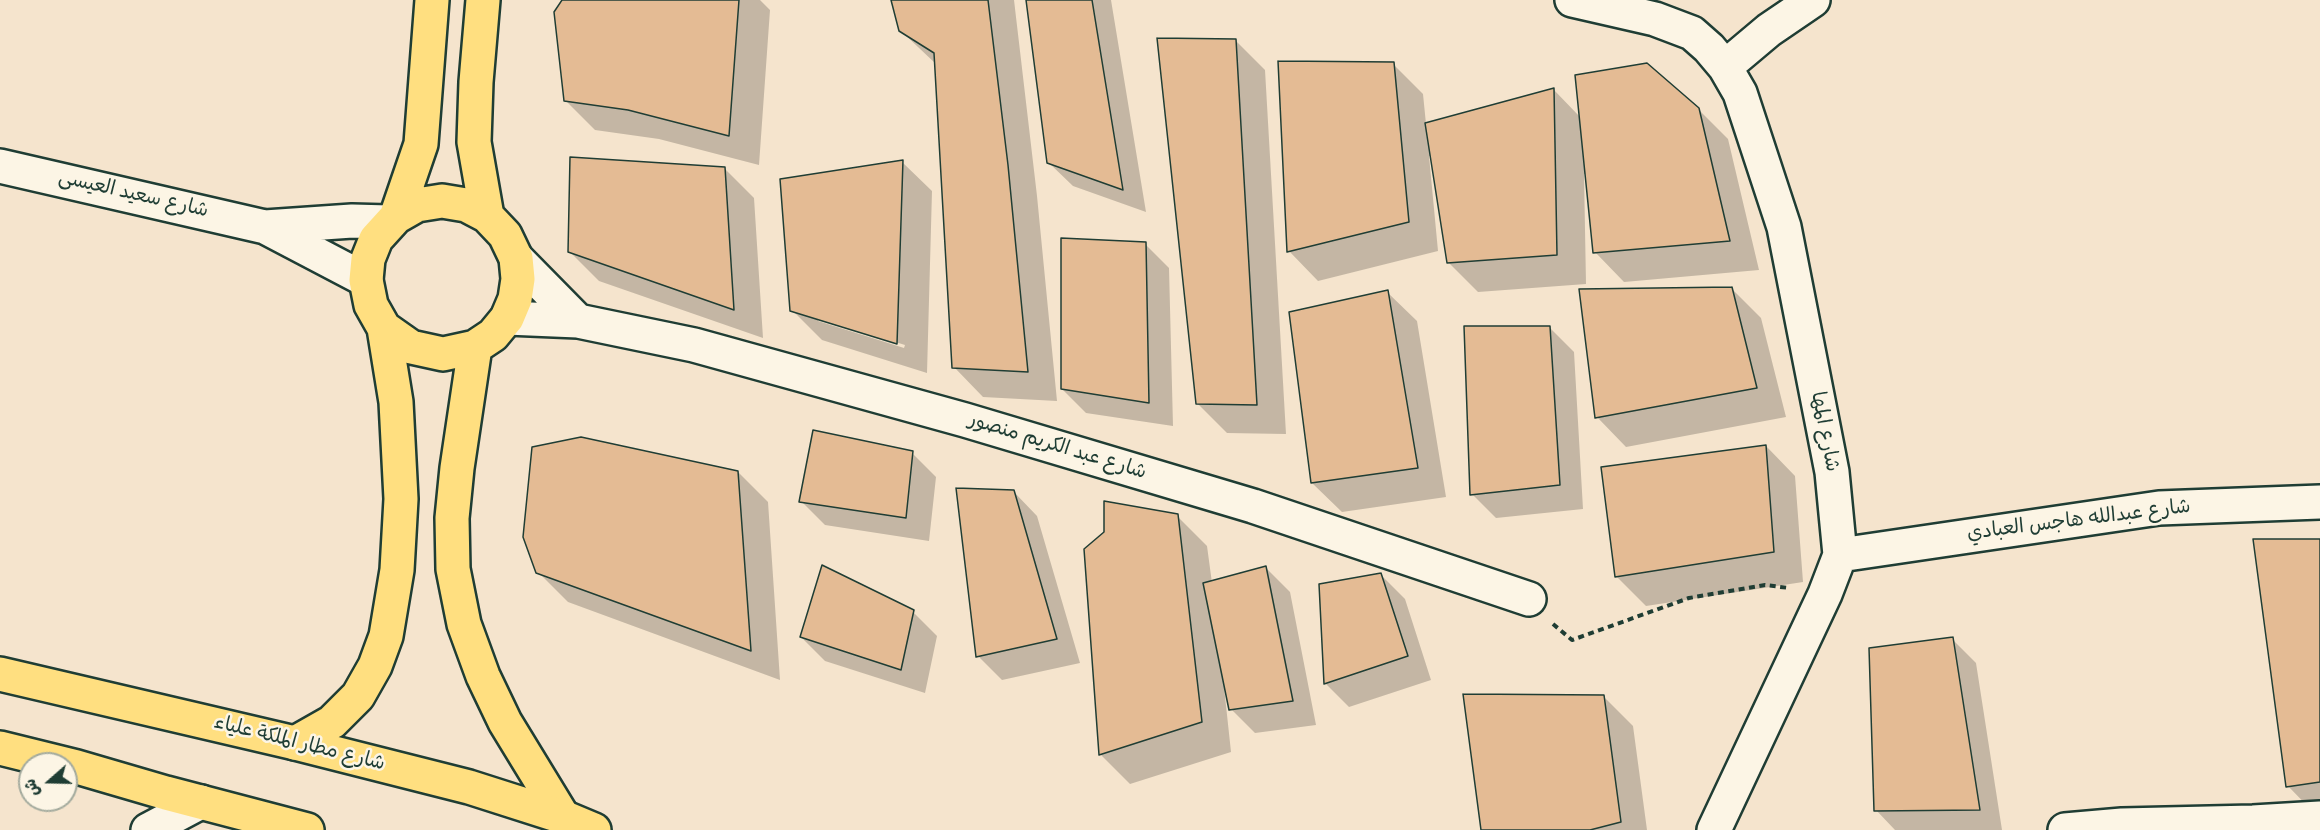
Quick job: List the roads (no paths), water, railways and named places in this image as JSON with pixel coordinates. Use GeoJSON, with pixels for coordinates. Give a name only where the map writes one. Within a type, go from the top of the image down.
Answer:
{"type":"FeatureCollection","features":[{"type":"Feature","properties":{"kind":"main road"},"geometry":{"type":"LineString","coordinates":[[295,743],[332,722],[358,696],[375,666],[386,636],[397,570],[401,499],[396,402],[384,328],[371,305],[366,280],[368,259],[376,239],[392,219],[421,144],[432,0]]}},
{"type":"Feature","properties":{"kind":"main road"},"geometry":{"type":"LineString","coordinates":[[483,0],[474,142],[487,216]]}},
{"type":"Feature","properties":{"kind":"main road"},"geometry":{"type":"LineString","coordinates":[[384,328],[411,347],[443,354],[475,346],[493,335],[507,318],[515,299],[518,279],[516,258],[505,235],[487,216],[466,205],[441,201],[417,205],[392,219]]}},
{"type":"Feature","properties":{"kind":"main road"},"geometry":{"type":"LineString","coordinates":[[475,346],[452,518],[453,569],[464,624],[483,676],[505,722],[563,817]]}},
{"type":"Feature","properties":{"kind":"main road","name":"شارع مطار الملكة علياء"},"geometry":{"type":"LineString","coordinates":[[0,674],[295,743],[469,788],[563,817],[594,830]]}},
{"type":"Feature","properties":{"kind":"main road"},"geometry":{"type":"LineString","coordinates":[[0,748],[77,766],[307,830]]}},
{"type":"Feature","properties":{"kind":"street","name":"شارع المها"},"geometry":{"type":"LineString","coordinates":[[1572,0],[1655,20],[1692,33],[1725,67],[1740,93],[1752,123],[1784,227],[1832,472],[1840,555],[1825,594],[1714,830]]}},
{"type":"Feature","properties":{"kind":"street"},"geometry":{"type":"LineString","coordinates":[[1725,67],[1769,30],[1813,0]]}},
{"type":"Feature","properties":{"kind":"street","name":"شارع سعيد العيسى"},"geometry":{"type":"LineString","coordinates":[[0,166],[265,227],[366,280]]}},
{"type":"Feature","properties":{"kind":"street","name":"شارع سعيد العيسى"},"geometry":{"type":"LineString","coordinates":[[265,227],[392,219]]}},
{"type":"Feature","properties":{"kind":"street"},"geometry":{"type":"LineString","coordinates":[[516,258],[578,321]]}},
{"type":"Feature","properties":{"kind":"street","name":"شارع عبد الكريم منصور"},"geometry":{"type":"LineString","coordinates":[[507,318],[578,321],[694,345],[965,420],[1253,506],[1530,599]]}},
{"type":"Feature","properties":{"kind":"street","name":"شارع عبدالله هاجس العبادي"},"geometry":{"type":"LineString","coordinates":[[1840,555],[2159,508],[2320,502]]}},
{"type":"Feature","properties":{"kind":"street"},"geometry":{"type":"LineString","coordinates":[[148,830],[201,802]]}},
{"type":"Feature","properties":{"kind":"street"},"geometry":{"type":"LineString","coordinates":[[2065,830],[2122,825],[2320,818]]}}]}
